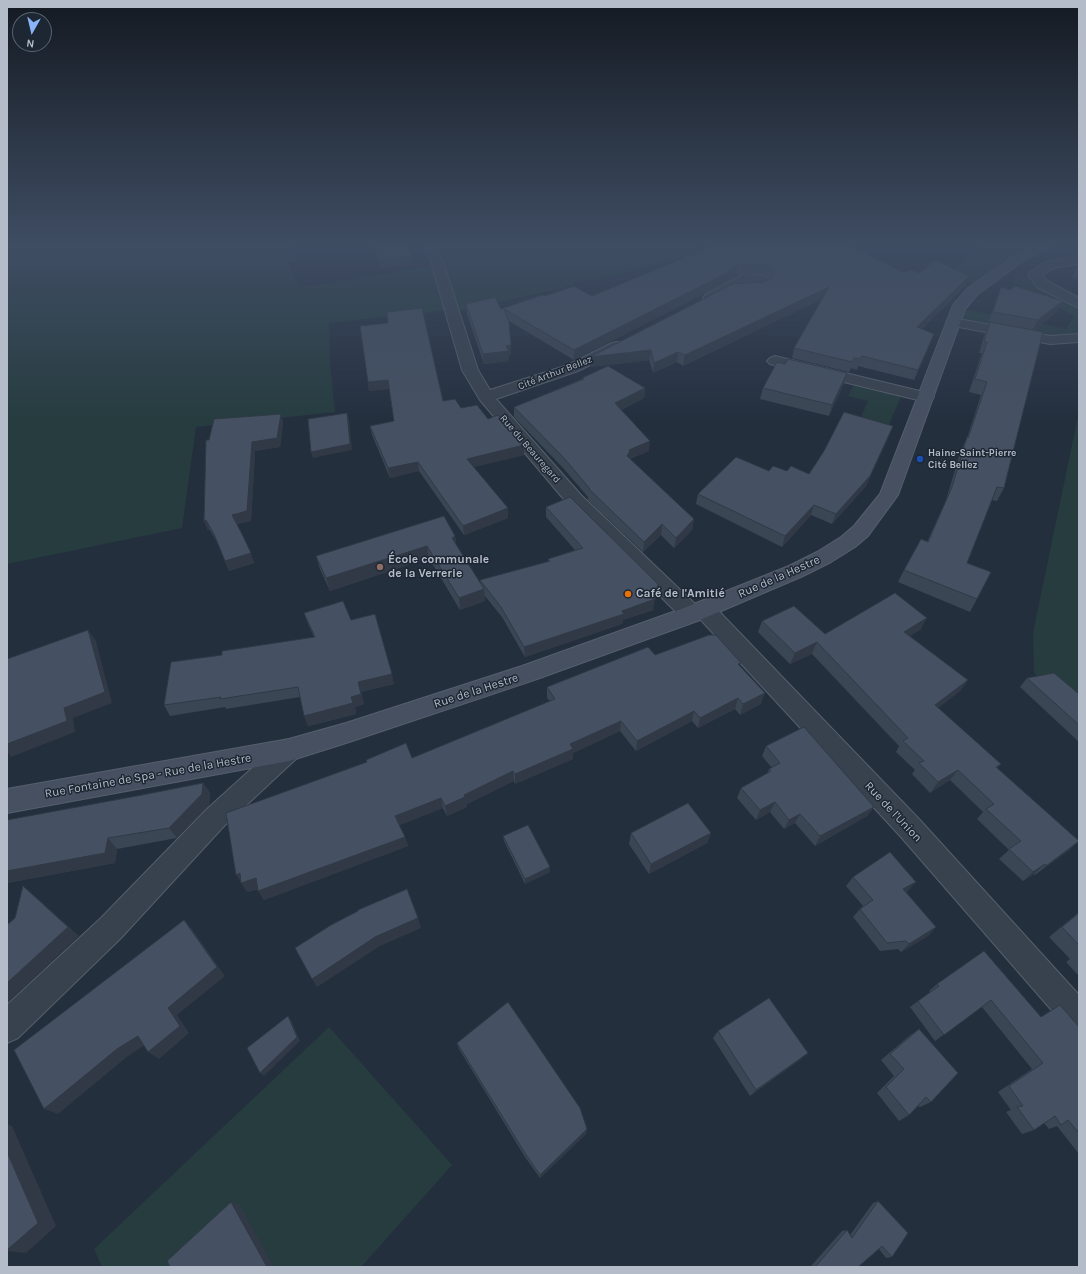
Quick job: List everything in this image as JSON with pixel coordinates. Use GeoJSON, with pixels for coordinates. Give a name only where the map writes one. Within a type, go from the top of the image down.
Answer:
{"type":"FeatureCollection","features":[{"type":"Feature","properties":{"kind":"street","name":"Rue du Beauregard"},"geometry":{"type":"LineString","coordinates":[[450,304],[470,370],[486,398],[574,499],[697,612]]}},
{"type":"Feature","properties":{"kind":"street","name":"Rue de la Hestre"},"geometry":{"type":"LineString","coordinates":[[289,750],[346,734],[529,673],[697,612],[813,563],[848,542],[861,531],[889,495],[958,308],[961,304]]}},
{"type":"Feature","properties":{"kind":"street"},"geometry":{"type":"LineString","coordinates":[[954,322],[1050,340],[1079,338]]}},
{"type":"Feature","properties":{"kind":"street","name":"Cité Arthur Bellez"},"geometry":{"type":"LineString","coordinates":[[486,398],[573,368],[627,341]]}},
{"type":"Feature","properties":{"kind":"street"},"geometry":{"type":"LineString","coordinates":[[775,361],[926,397]]}},
{"type":"Feature","properties":{"kind":"street","name":"Rue de l'Union"},"geometry":{"type":"LineString","coordinates":[[697,612],[910,828],[1079,1018]]}},
{"type":"Feature","properties":{"kind":"street"},"geometry":{"type":"LineString","coordinates":[[7,1027],[111,928],[216,817],[289,750]]}},
{"type":"Feature","properties":{"kind":"street","name":"Rue Fontaine de Spa - Rue de la Hestre"},"geometry":{"type":"LineString","coordinates":[[7,801],[289,750]]}},
{"type":"Feature","properties":{"kind":"green space"},"geometry":{"type":"Polygon","coordinates":[[[7,304],[489,304],[452,313],[451,310],[329,323],[330,364],[335,412],[196,427],[182,528],[7,564],[7,304]]]}},
{"type":"Feature","properties":{"kind":"green space"},"geometry":{"type":"Polygon","coordinates":[[[1053,304],[1079,304],[1079,338],[1063,340],[954,322],[958,308],[1066,329],[1074,316],[1053,304]]]}},
{"type":"Feature","properties":{"kind":"green space"},"geometry":{"type":"Polygon","coordinates":[[[854,385],[901,396],[887,430],[859,422],[868,401],[848,396],[854,385]]]}},
{"type":"Feature","properties":{"kind":"green space"},"geometry":{"type":"Polygon","coordinates":[[[1079,411],[1079,729],[1059,713],[1034,672],[1033,633],[1079,411]]]}},
{"type":"Feature","properties":{"kind":"green space"},"geometry":{"type":"Polygon","coordinates":[[[329,1027],[452,1165],[361,1267],[102,1267],[94,1249],[329,1027]]]}},
{"type":"Feature","properties":{"kind":"building"},"geometry":{"type":"Polygon","coordinates":[[[466,304],[499,304],[501,309],[514,304],[664,304],[574,350],[504,309],[509,322],[511,345],[506,346],[509,351],[483,354],[466,304]]]}},
{"type":"Feature","properties":{"kind":"building"},"geometry":{"type":"Polygon","coordinates":[[[693,304],[792,304],[685,355],[678,352],[654,363],[651,350],[590,357],[693,304]]]}},
{"type":"Feature","properties":{"kind":"building"},"geometry":{"type":"Polygon","coordinates":[[[819,304],[940,304],[917,327],[934,334],[918,370],[862,356],[860,359],[854,358],[852,362],[794,348],[819,304]]]}},
{"type":"Feature","properties":{"kind":"building"},"geometry":{"type":"Polygon","coordinates":[[[995,304],[1058,304],[1038,320],[993,312],[995,304]]]}},
{"type":"Feature","properties":{"kind":"building"},"geometry":{"type":"Polygon","coordinates":[[[422,308],[443,401],[455,399],[461,408],[477,405],[488,419],[498,415],[524,445],[467,459],[508,508],[463,526],[418,462],[388,468],[370,426],[394,421],[388,380],[368,382],[360,326],[388,323],[387,312],[422,308]]]}},
{"type":"Feature","properties":{"kind":"building"},"geometry":{"type":"Polygon","coordinates":[[[990,322],[1043,332],[1004,488],[997,487],[967,563],[991,572],[977,599],[904,570],[921,539],[928,542],[952,487],[967,437],[968,438],[987,382],[975,379],[987,342],[984,341],[990,322]]]}},
{"type":"Feature","properties":{"kind":"building"},"geometry":{"type":"Polygon","coordinates":[[[788,359],[847,373],[832,405],[763,388],[777,362],[785,364],[788,359]]]}},
{"type":"Feature","properties":{"kind":"building"},"geometry":{"type":"Polygon","coordinates":[[[608,366],[645,388],[615,403],[650,441],[629,450],[630,451],[627,456],[694,519],[676,538],[662,524],[644,542],[589,489],[564,458],[514,407],[584,379],[582,378],[608,366]]]}},
{"type":"Feature","properties":{"kind":"building"},"geometry":{"type":"Polygon","coordinates":[[[844,412],[893,426],[870,476],[836,514],[814,505],[785,536],[698,494],[736,457],[769,471],[773,466],[787,471],[791,466],[809,474],[824,451],[844,412]]]}},
{"type":"Feature","properties":{"kind":"building"},"geometry":{"type":"Polygon","coordinates":[[[347,413],[350,444],[311,452],[308,419],[347,413]]]}},
{"type":"Feature","properties":{"kind":"building"},"geometry":{"type":"Polygon","coordinates":[[[281,414],[277,438],[252,442],[247,511],[232,515],[251,553],[225,561],[214,534],[206,520],[204,521],[206,440],[209,440],[214,419],[281,414]]]}},
{"type":"Feature","properties":{"kind":"building"},"geometry":{"type":"Polygon","coordinates":[[[570,497],[658,584],[655,599],[622,611],[624,614],[524,647],[501,607],[480,580],[550,561],[548,559],[583,548],[546,507],[570,497]]]}},
{"type":"Feature","properties":{"kind":"building"},"geometry":{"type":"Polygon","coordinates":[[[444,516],[455,536],[452,538],[484,589],[459,598],[427,546],[326,578],[316,556],[444,516]]]}},
{"type":"Feature","properties":{"kind":"building"},"geometry":{"type":"Polygon","coordinates":[[[895,593],[927,618],[904,632],[968,680],[935,705],[1001,764],[996,767],[1079,841],[1046,866],[1045,864],[1033,872],[1009,849],[1021,841],[986,809],[994,804],[958,770],[938,782],[919,763],[924,761],[903,741],[908,738],[817,642],[795,653],[762,621],[794,606],[825,634],[895,593]]]}},
{"type":"Feature","properties":{"kind":"building"},"geometry":{"type":"Polygon","coordinates":[[[343,601],[351,620],[375,614],[392,674],[358,682],[361,694],[351,697],[353,703],[304,716],[298,687],[220,699],[221,697],[164,705],[171,662],[222,655],[222,651],[315,637],[304,613],[343,601]]]}},
{"type":"Feature","properties":{"kind":"building"},"geometry":{"type":"Polygon","coordinates":[[[88,630],[105,692],[64,708],[67,721],[7,744],[7,659],[88,630]]]}},
{"type":"Feature","properties":{"kind":"building"},"geometry":{"type":"Polygon","coordinates":[[[709,635],[716,635],[741,663],[738,664],[765,693],[743,704],[738,698],[700,718],[694,711],[637,741],[621,721],[570,744],[573,749],[515,774],[513,771],[445,806],[441,798],[395,816],[405,837],[258,891],[256,878],[241,883],[240,873],[236,875],[226,813],[367,762],[366,760],[406,743],[412,758],[555,699],[547,687],[648,647],[655,655],[709,635]]]}},
{"type":"Feature","properties":{"kind":"building"},"geometry":{"type":"Polygon","coordinates":[[[1054,673],[1079,694],[1079,725],[1027,678],[1054,673]]]}},
{"type":"Feature","properties":{"kind":"building"},"geometry":{"type":"Polygon","coordinates":[[[804,727],[874,807],[820,836],[800,814],[789,820],[775,802],[760,810],[741,788],[771,771],[769,769],[780,763],[766,746],[804,727]]]}},
{"type":"Feature","properties":{"kind":"building"},"geometry":{"type":"Polygon","coordinates":[[[203,783],[202,794],[169,828],[108,838],[105,853],[7,871],[7,820],[203,783]]]}},
{"type":"Feature","properties":{"kind":"building"},"geometry":{"type":"Polygon","coordinates":[[[688,803],[711,833],[651,864],[631,833],[688,803]]]}},
{"type":"Feature","properties":{"kind":"building"},"geometry":{"type":"Polygon","coordinates":[[[528,825],[550,867],[525,879],[503,836],[528,825]]]}},
{"type":"Feature","properties":{"kind":"building"},"geometry":{"type":"Polygon","coordinates":[[[890,852],[916,882],[903,889],[936,927],[909,944],[906,941],[887,943],[860,909],[873,900],[853,877],[890,852]]]}},
{"type":"Feature","properties":{"kind":"building"},"geometry":{"type":"Polygon","coordinates":[[[23,886],[68,927],[7,983],[7,925],[15,918],[23,886]]]}},
{"type":"Feature","properties":{"kind":"building"},"geometry":{"type":"Polygon","coordinates":[[[407,889],[418,918],[375,937],[312,979],[295,948],[358,910],[407,889]]]}},
{"type":"Feature","properties":{"kind":"building"},"geometry":{"type":"Polygon","coordinates":[[[1079,913],[1079,945],[1062,927],[1079,913]]]}},
{"type":"Feature","properties":{"kind":"building"},"geometry":{"type":"Polygon","coordinates":[[[184,920],[217,967],[168,1008],[180,1026],[148,1052],[138,1036],[117,1049],[44,1109],[14,1050],[184,920]]]}},
{"type":"Feature","properties":{"kind":"building"},"geometry":{"type":"Polygon","coordinates":[[[984,951],[1041,1017],[1060,1005],[1079,1027],[1079,1133],[1068,1120],[1061,1125],[1055,1116],[1034,1130],[1017,1107],[1023,1106],[1009,1086],[1043,1063],[991,1000],[944,1035],[918,1001],[939,986],[937,984],[984,951]]]}},
{"type":"Feature","properties":{"kind":"building"},"geometry":{"type":"Polygon","coordinates":[[[769,998],[808,1053],[756,1090],[718,1031],[769,998]]]}},
{"type":"Feature","properties":{"kind":"building"},"geometry":{"type":"Polygon","coordinates":[[[508,1002],[580,1108],[587,1129],[540,1175],[457,1043],[508,1002]]]}},
{"type":"Feature","properties":{"kind":"building"},"geometry":{"type":"Polygon","coordinates":[[[288,1016],[297,1037],[260,1073],[247,1048],[288,1016]]]}},
{"type":"Feature","properties":{"kind":"building"},"geometry":{"type":"Polygon","coordinates":[[[919,1029],[958,1073],[931,1102],[926,1097],[909,1115],[886,1087],[904,1069],[890,1054],[919,1029]]]}},
{"type":"Feature","properties":{"kind":"building"},"geometry":{"type":"Polygon","coordinates":[[[7,1152],[38,1223],[7,1250],[7,1152]]]}},
{"type":"Feature","properties":{"kind":"building"},"geometry":{"type":"Polygon","coordinates":[[[878,1201],[908,1233],[892,1257],[882,1246],[858,1267],[816,1267],[847,1230],[852,1238],[878,1201]]]}},
{"type":"Feature","properties":{"kind":"building"},"geometry":{"type":"Polygon","coordinates":[[[231,1202],[267,1267],[170,1267],[167,1261],[231,1202]]]}},
{"type":"Feature","properties":{"kind":"place","name":"Haine-Saint-Pierre Cité Bellez"},"geometry":{"type":"Point","coordinates":[920,459]}},
{"type":"Feature","properties":{"kind":"place","name":"École communale de la Verrerie"},"geometry":{"type":"Point","coordinates":[380,567]}},
{"type":"Feature","properties":{"kind":"place","name":"Café de l'Amitié"},"geometry":{"type":"Point","coordinates":[628,594]}}]}
